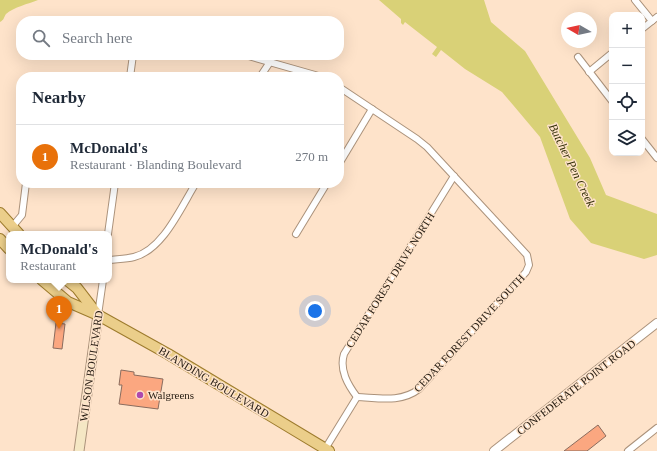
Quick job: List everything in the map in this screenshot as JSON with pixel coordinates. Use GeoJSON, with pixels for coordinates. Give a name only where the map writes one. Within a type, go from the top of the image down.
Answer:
{"type":"FeatureCollection","features":[{"type":"Feature","properties":{"kind":"main road"},"geometry":{"type":"LineString","coordinates":[[0,213],[15,230]]}},
{"type":"Feature","properties":{"kind":"main road","name":"BLANDING BOULEVARD"},"geometry":{"type":"LineString","coordinates":[[46,283],[68,302],[98,315],[203,374],[327,450]]}},
{"type":"Feature","properties":{"kind":"main road","name":"BLANDING BOULEVARD"},"geometry":{"type":"LineString","coordinates":[[71,283],[77,288],[98,315]]}},
{"type":"Feature","properties":{"kind":"main road","name":"WILSON BOULEVARD"},"geometry":{"type":"LineString","coordinates":[[79,451],[98,315]]}},
{"type":"Feature","properties":{"kind":"street"},"geometry":{"type":"LineString","coordinates":[[635,0],[654,19],[645,26]]}},
{"type":"Feature","properties":{"kind":"street"},"geometry":{"type":"LineString","coordinates":[[589,72],[609,55]]}},
{"type":"Feature","properties":{"kind":"street"},"geometry":{"type":"LineString","coordinates":[[578,58],[609,97]]}},
{"type":"Feature","properties":{"kind":"street"},"geometry":{"type":"LineString","coordinates":[[131,72],[132,60]]}},
{"type":"Feature","properties":{"kind":"street"},"geometry":{"type":"LineString","coordinates":[[263,60],[305,72]]}},
{"type":"Feature","properties":{"kind":"street"},"geometry":{"type":"LineString","coordinates":[[263,72],[270,62]]}},
{"type":"Feature","properties":{"kind":"street"},"geometry":{"type":"LineString","coordinates":[[344,90],[427,147],[454,176]]}},
{"type":"Feature","properties":{"kind":"street"},"geometry":{"type":"LineString","coordinates":[[344,156],[372,109]]}},
{"type":"Feature","properties":{"kind":"street"},"geometry":{"type":"LineString","coordinates":[[645,143],[657,158]]}},
{"type":"Feature","properties":{"kind":"street","name":"CEDAR FOREST DRIVE SOUTH"},"geometry":{"type":"LineString","coordinates":[[357,397],[396,399],[413,394],[526,272],[529,265],[527,255],[454,176]]}},
{"type":"Feature","properties":{"kind":"street","name":"CEDAR FOREST DRIVE NORTH"},"geometry":{"type":"LineString","coordinates":[[357,397],[352,390],[344,372],[342,360],[344,354],[454,176]]}},
{"type":"Feature","properties":{"kind":"street"},"geometry":{"type":"LineString","coordinates":[[15,230],[22,215],[25,188]]}},
{"type":"Feature","properties":{"kind":"street"},"geometry":{"type":"LineString","coordinates":[[108,231],[114,188]]}},
{"type":"Feature","properties":{"kind":"street"},"geometry":{"type":"LineString","coordinates":[[112,260],[134,257],[152,247],[166,233],[193,188]]}},
{"type":"Feature","properties":{"kind":"street"},"geometry":{"type":"LineString","coordinates":[[296,234],[324,188]]}},
{"type":"Feature","properties":{"kind":"street","name":"WILSON BOULEVARD"},"geometry":{"type":"LineString","coordinates":[[98,315],[103,283]]}},
{"type":"Feature","properties":{"kind":"street","name":"CONFEDERATE POINT ROAD"},"geometry":{"type":"LineString","coordinates":[[494,451],[657,323]]}},
{"type":"Feature","properties":{"kind":"street"},"geometry":{"type":"LineString","coordinates":[[327,450],[357,397]]}},
{"type":"Feature","properties":{"kind":"street"},"geometry":{"type":"LineString","coordinates":[[628,451],[657,428]]}},
{"type":"Feature","properties":{"kind":"water"},"geometry":{"type":"Polygon","coordinates":[[[0,0],[38,0],[9,12],[0,22],[0,0]]]}},
{"type":"Feature","properties":{"kind":"water","name":"Butcher Pen Creek"},"geometry":{"type":"Polygon","coordinates":[[[379,0],[484,0],[491,22],[525,51],[590,158],[606,195],[657,214],[657,255],[644,259],[591,243],[570,219],[540,137],[502,92],[465,69],[441,50],[436,57],[432,54],[437,47],[405,22],[403,25],[401,23],[401,19],[379,0]]]}},
{"type":"Feature","properties":{"kind":"building"},"geometry":{"type":"Polygon","coordinates":[[[56,323],[65,324],[62,349],[53,348],[56,323]]]}},
{"type":"Feature","properties":{"kind":"building","name":"Walgreens"},"geometry":{"type":"Polygon","coordinates":[[[121,370],[134,372],[134,375],[163,379],[158,409],[119,404],[122,385],[119,385],[121,370]]]}},
{"type":"Feature","properties":{"kind":"building"},"geometry":{"type":"Polygon","coordinates":[[[598,425],[606,436],[587,451],[564,451],[598,425]]]}},
{"type":"Feature","properties":{"kind":"place","name":"McDonald's"},"geometry":{"type":"Point","coordinates":[59,329]}},
{"type":"Feature","properties":{"kind":"place","name":"Walgreens"},"geometry":{"type":"Point","coordinates":[140,395]}}]}
